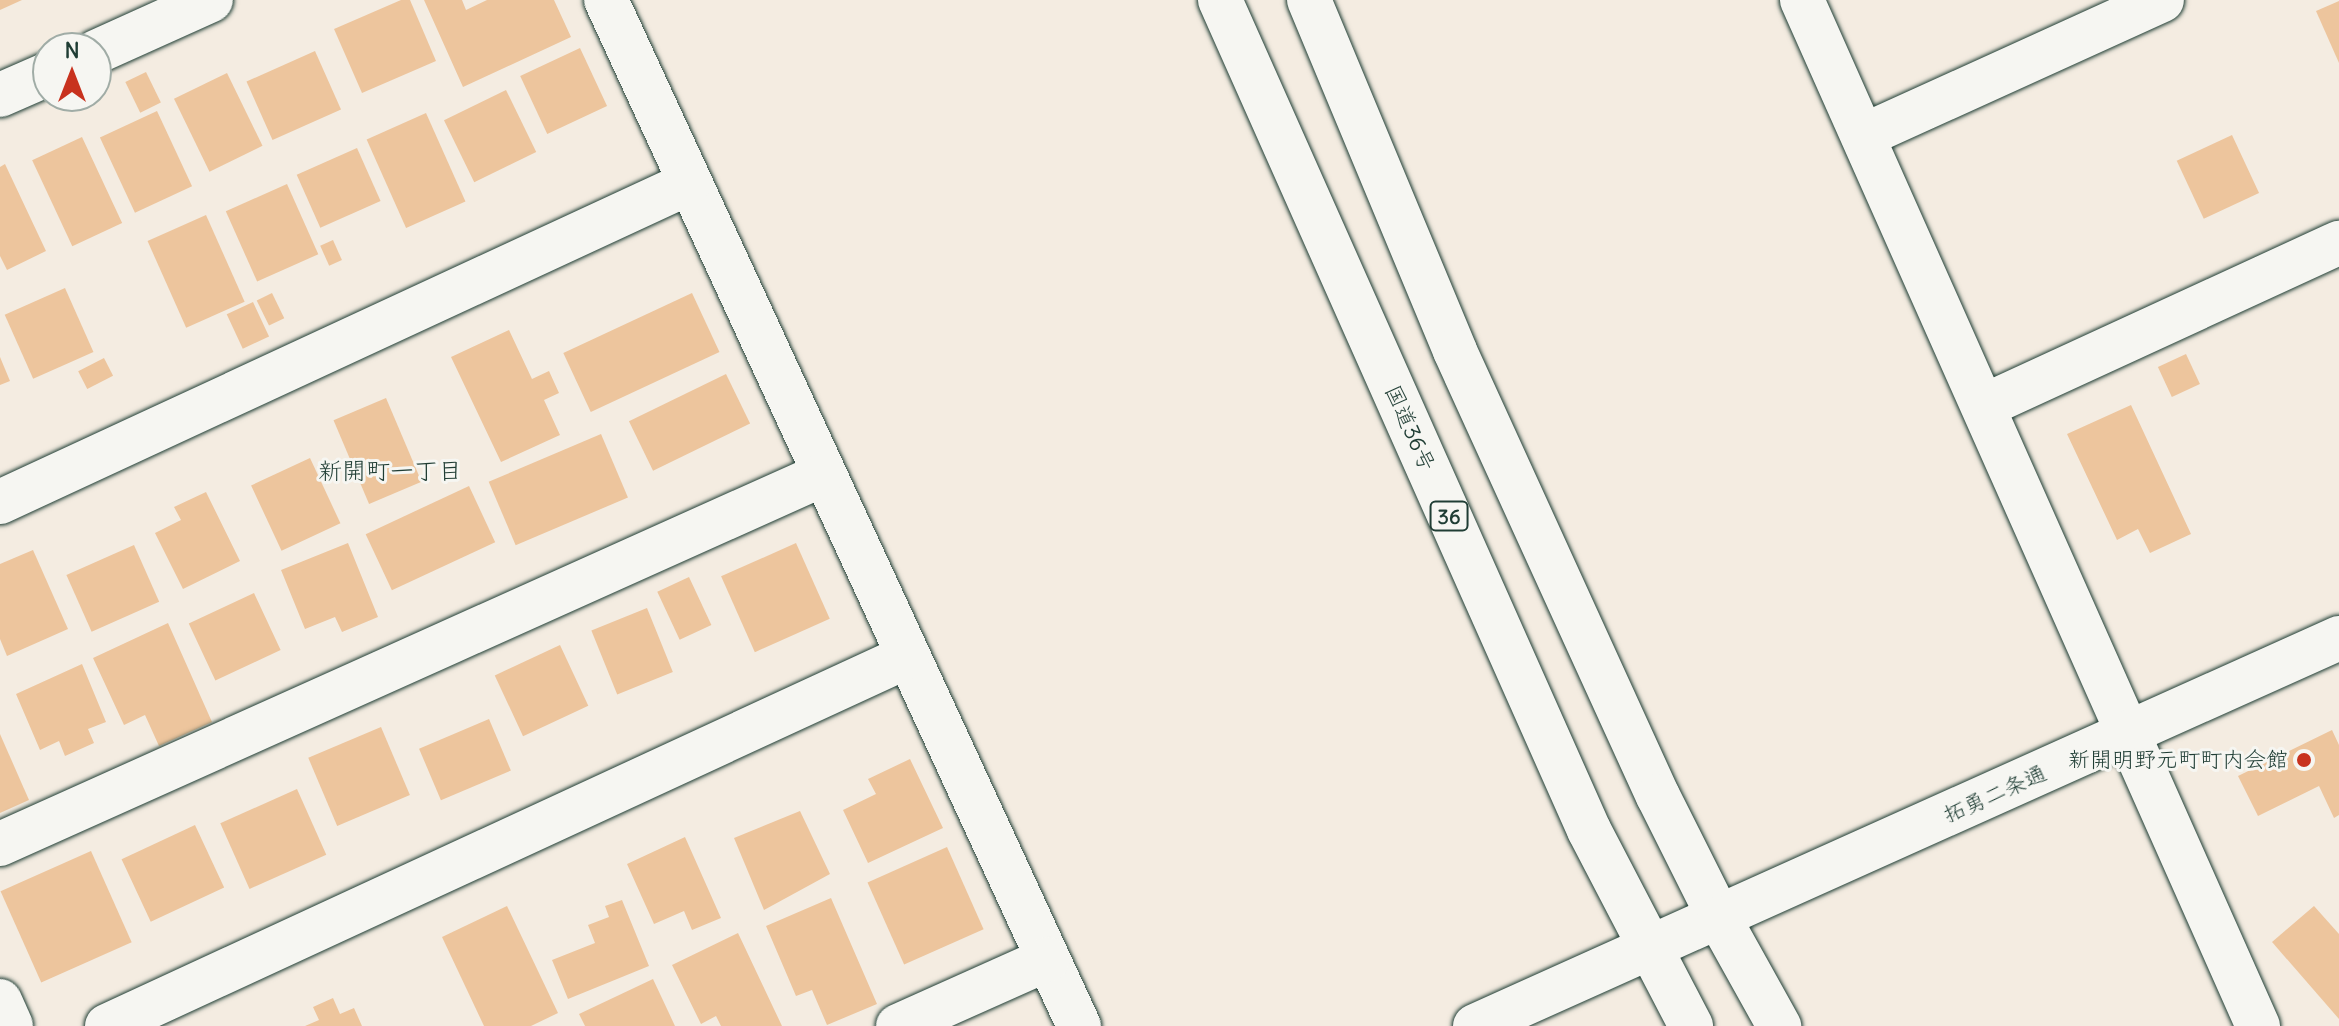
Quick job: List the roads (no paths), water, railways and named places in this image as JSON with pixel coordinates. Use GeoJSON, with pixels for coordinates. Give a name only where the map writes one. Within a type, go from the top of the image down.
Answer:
{"type":"FeatureCollection","features":[{"type":"Feature","properties":{"kind":"main road"},"geometry":{"type":"LineString","coordinates":[[112,45],[211,0]]}},
{"type":"Feature","properties":{"kind":"main road"},"geometry":{"type":"LineString","coordinates":[[606,0],[822,475],[1079,1026]]}},
{"type":"Feature","properties":{"kind":"main road","name":"国道36号"},"geometry":{"type":"LineString","coordinates":[[1220,0],[1589,830],[1691,1026]]}},
{"type":"Feature","properties":{"kind":"main road"},"geometry":{"type":"LineString","coordinates":[[1309,0],[1455,351],[1658,796],[1719,918],[1779,1026]]}},
{"type":"Feature","properties":{"kind":"main road"},"geometry":{"type":"LineString","coordinates":[[1802,0],[1865,135],[2258,1026]]}},
{"type":"Feature","properties":{"kind":"main road"},"geometry":{"type":"LineString","coordinates":[[1865,135],[2162,0]]}},
{"type":"Feature","properties":{"kind":"main road"},"geometry":{"type":"LineString","coordinates":[[0,95],[32,81]]}},
{"type":"Feature","properties":{"kind":"main road"},"geometry":{"type":"LineString","coordinates":[[0,502],[689,183]]}},
{"type":"Feature","properties":{"kind":"main road"},"geometry":{"type":"LineString","coordinates":[[1984,406],[2339,243]]}},
{"type":"Feature","properties":{"kind":"main road"},"geometry":{"type":"LineString","coordinates":[[0,844],[822,475]]}},
{"type":"Feature","properties":{"kind":"main road","name":"拓勇二条通"},"geometry":{"type":"LineString","coordinates":[[1475,1026],[2339,638]]}},
{"type":"Feature","properties":{"kind":"main road"},"geometry":{"type":"LineString","coordinates":[[107,1026],[908,656]]}},
{"type":"Feature","properties":{"kind":"main road"},"geometry":{"type":"LineString","coordinates":[[898,1026],[1048,959]]}},
{"type":"Feature","properties":{"kind":"main road"},"geometry":{"type":"LineString","coordinates":[[0,1001],[11,1026]]}},
{"type":"Feature","properties":{"kind":"place","name":"新開明野元町町内会館"},"geometry":{"type":"Point","coordinates":[2304,760]}},
{"type":"Feature","properties":{"kind":"district","name":"新開町一丁目"},"geometry":{"type":"Point","coordinates":[390,471]}}]}
